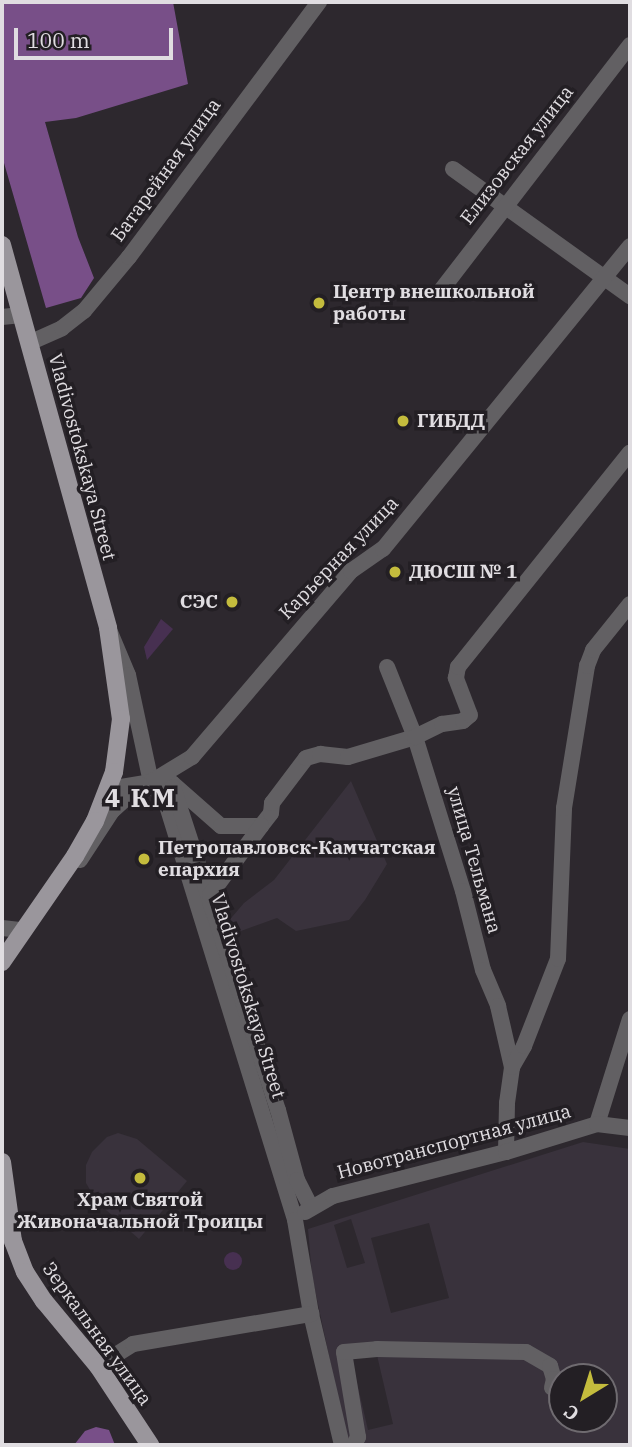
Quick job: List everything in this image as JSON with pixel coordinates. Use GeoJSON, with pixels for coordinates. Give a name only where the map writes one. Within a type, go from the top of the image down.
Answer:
{"type":"FeatureCollection","features":[{"type":"Feature","properties":{"kind":"main road","name":"Vladivostokskaya Street"},"geometry":{"type":"LineString","coordinates":[[2,244],[108,628]]}},
{"type":"Feature","properties":{"kind":"main road"},"geometry":{"type":"LineString","coordinates":[[2,962],[87,836],[109,789],[118,752],[121,719],[108,628]]}},
{"type":"Feature","properties":{"kind":"main road","name":"Зеркальная улица"},"geometry":{"type":"LineString","coordinates":[[2,1161],[13,1241],[24,1272],[44,1301],[98,1366],[150,1445]]}},
{"type":"Feature","properties":{"kind":"street","name":"Батарейная улица"},"geometry":{"type":"LineString","coordinates":[[29,343],[62,328],[84,311],[319,2]]}},
{"type":"Feature","properties":{"kind":"street","name":"Елизовская улица"},"geometry":{"type":"LineString","coordinates":[[439,293],[630,45]]}},
{"type":"Feature","properties":{"kind":"street"},"geometry":{"type":"LineString","coordinates":[[453,169],[630,296]]}},
{"type":"Feature","properties":{"kind":"street","name":"Карьерная улица"},"geometry":{"type":"LineString","coordinates":[[58,880],[82,858],[112,811],[147,783],[192,757],[351,571],[383,549],[630,246]]}},
{"type":"Feature","properties":{"kind":"street"},"geometry":{"type":"LineString","coordinates":[[2,317],[21,315]]}},
{"type":"Feature","properties":{"kind":"street"},"geometry":{"type":"LineString","coordinates":[[210,895],[271,813],[272,803],[306,758],[320,754],[348,757],[415,737],[442,724],[463,721],[470,715],[456,678],[457,667],[630,452]]}},
{"type":"Feature","properties":{"kind":"street"},"geometry":{"type":"LineString","coordinates":[[506,1152],[507,1103],[513,1067],[558,959],[564,808],[587,666],[593,650],[630,604]]}},
{"type":"Feature","properties":{"kind":"street","name":"Vladivostokskaya Street"},"geometry":{"type":"LineString","coordinates":[[108,628],[128,675],[147,783],[167,806],[295,1220],[311,1314],[342,1445]]}},
{"type":"Feature","properties":{"kind":"street","name":"улица Тельмана"},"geometry":{"type":"LineString","coordinates":[[387,667],[415,737],[463,891],[483,970],[498,1006],[513,1067]]}},
{"type":"Feature","properties":{"kind":"street"},"geometry":{"type":"LineString","coordinates":[[147,783],[172,783],[221,826],[261,826]]}},
{"type":"Feature","properties":{"kind":"street","name":"Карьерная улица"},"geometry":{"type":"LineString","coordinates":[[109,789],[147,783]]}},
{"type":"Feature","properties":{"kind":"street"},"geometry":{"type":"LineString","coordinates":[[172,783],[278,1110],[297,1180],[311,1206]]}},
{"type":"Feature","properties":{"kind":"street"},"geometry":{"type":"LineString","coordinates":[[2,928],[22,930]]}},
{"type":"Feature","properties":{"kind":"street"},"geometry":{"type":"LineString","coordinates":[[597,1125],[630,1019]]}},
{"type":"Feature","properties":{"kind":"street","name":"Новотранспортная улица"},"geometry":{"type":"LineString","coordinates":[[295,1220],[311,1206],[333,1196],[506,1152],[597,1125],[630,1128]]}},
{"type":"Feature","properties":{"kind":"street"},"geometry":{"type":"LineString","coordinates":[[98,1366],[133,1344],[311,1314]]}},
{"type":"Feature","properties":{"kind":"street"},"geometry":{"type":"LineString","coordinates":[[354,1445],[358,1437],[344,1352],[377,1349],[526,1352],[548,1365]]}},
{"type":"Feature","properties":{"kind":"shaded area"},"geometry":{"type":"Polygon","coordinates":[[[2,2],[173,2],[188,84],[76,118],[45,122],[78,237],[94,278],[81,298],[46,308],[2,156],[2,2]]]}},
{"type":"Feature","properties":{"kind":"shaded area"},"geometry":{"type":"Polygon","coordinates":[[[161,619],[173,629],[147,660],[144,647],[161,619]]]}},
{"type":"Feature","properties":{"kind":"shaded area"},"geometry":{"type":"Polygon","coordinates":[[[351,781],[387,864],[365,900],[349,920],[296,931],[277,918],[230,935],[226,924],[244,903],[274,880],[351,781]]]}},
{"type":"Feature","properties":{"kind":"shaded area"},"geometry":{"type":"Polygon","coordinates":[[[118,1133],[137,1139],[187,1181],[139,1239],[97,1202],[86,1183],[86,1165],[92,1152],[107,1137],[118,1133]]]}},
{"type":"Feature","properties":{"kind":"shaded area"},"geometry":{"type":"Polygon","coordinates":[[[583,1142],[630,1149],[630,1445],[348,1445],[312,1276],[308,1229],[583,1142]],[[351,1219],[334,1225],[347,1268],[365,1263],[351,1219]],[[429,1223],[371,1238],[391,1313],[449,1298],[429,1223]],[[376,1351],[351,1357],[368,1430],[393,1424],[376,1351]]]}},
{"type":"Feature","properties":{"kind":"shaded area"},"geometry":{"type":"Polygon","coordinates":[[[229,1252],[237,1252],[242,1261],[240,1268],[229,1270],[224,1265],[224,1257],[229,1252]]]}},
{"type":"Feature","properties":{"kind":"shaded area"},"geometry":{"type":"Polygon","coordinates":[[[96,1427],[109,1430],[115,1445],[74,1445],[85,1431],[96,1427]]]}},
{"type":"Feature","properties":{"kind":"place","name":"Центр внешкольной работы"},"geometry":{"type":"Point","coordinates":[319,303]}},
{"type":"Feature","properties":{"kind":"place","name":"ГИБДД"},"geometry":{"type":"Point","coordinates":[403,421]}},
{"type":"Feature","properties":{"kind":"place","name":"ДЮСШ № 1"},"geometry":{"type":"Point","coordinates":[395,572]}},
{"type":"Feature","properties":{"kind":"place","name":"СЭС"},"geometry":{"type":"Point","coordinates":[232,602]}},
{"type":"Feature","properties":{"kind":"place","name":"Петропавловск-Камчатская епархия"},"geometry":{"type":"Point","coordinates":[144,859]}},
{"type":"Feature","properties":{"kind":"place","name":"Храм Святой Живоначальной Троицы"},"geometry":{"type":"Point","coordinates":[140,1178]}},
{"type":"Feature","properties":{"kind":"district","name":"4 КМ"},"geometry":{"type":"Point","coordinates":[141,798]}}]}
